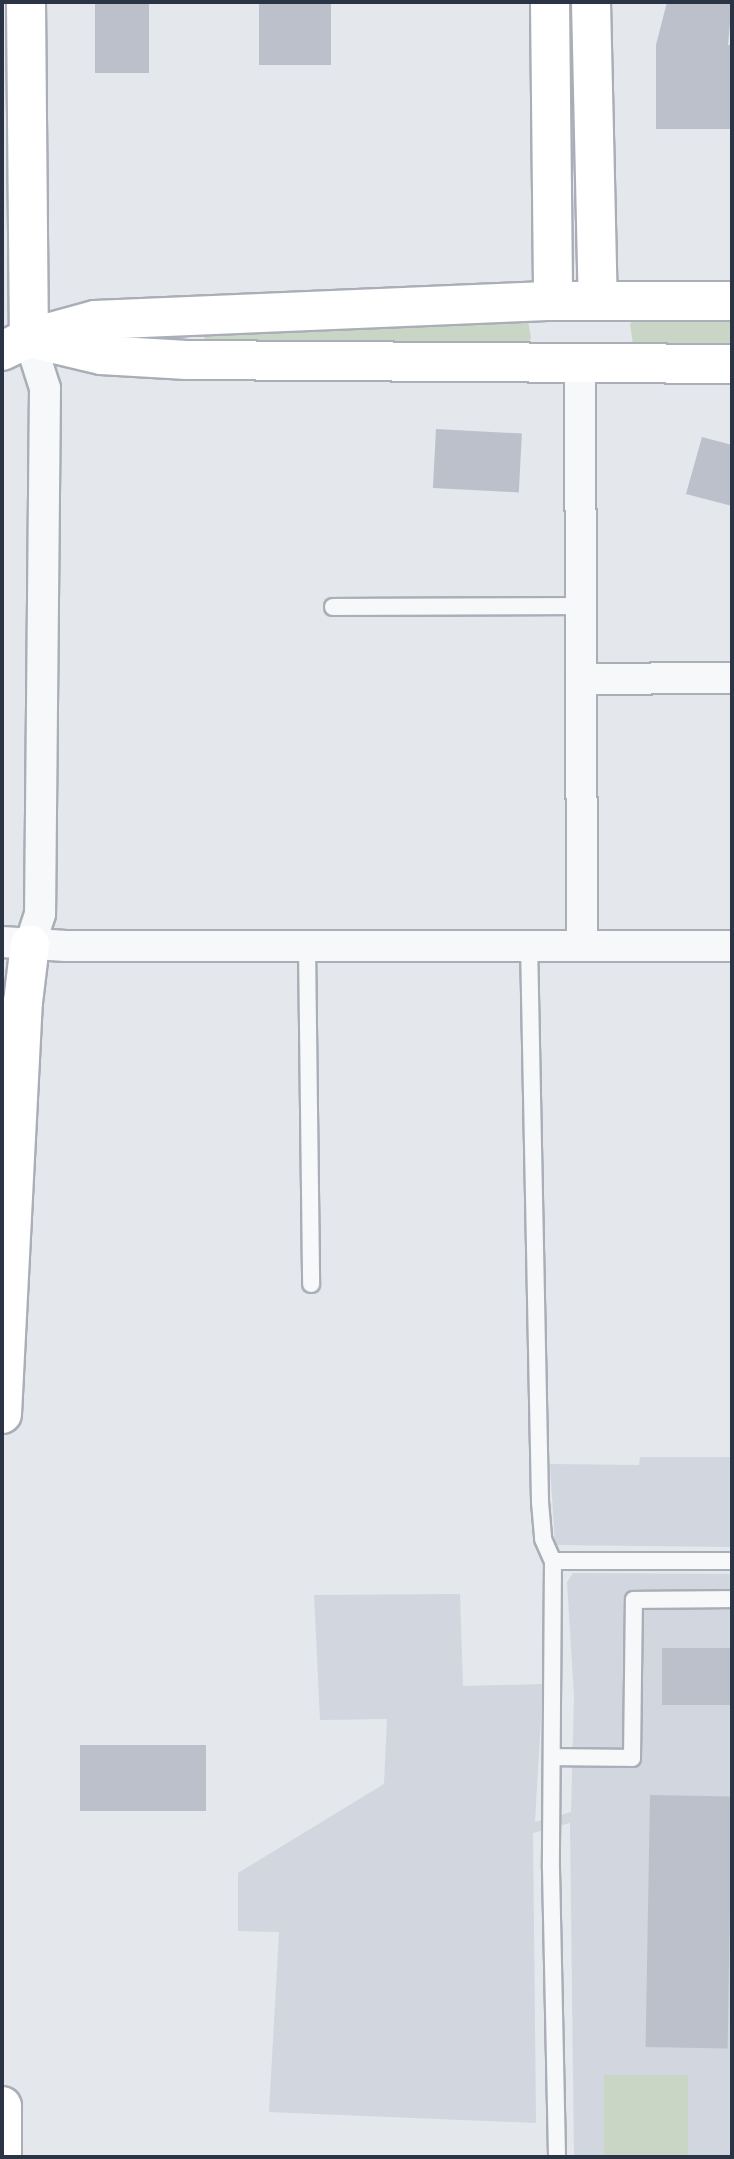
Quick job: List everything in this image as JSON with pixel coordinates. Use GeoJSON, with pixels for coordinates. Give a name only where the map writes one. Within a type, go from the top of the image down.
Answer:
{"type":"FeatureCollection","features":[{"type":"Feature","properties":{"kind":"street"},"geometry":{"type":"LineString","coordinates":[[2,1414],[23,1002],[16,943],[40,914],[45,388],[15,344],[20,86],[26,2]]}},
{"type":"Feature","properties":{"kind":"street"},"geometry":{"type":"LineString","coordinates":[[540,363],[546,302],[550,2]]}},
{"type":"Feature","properties":{"kind":"street"},"geometry":{"type":"LineString","coordinates":[[582,943],[581,606],[594,363],[603,301],[591,2]]}},
{"type":"Feature","properties":{"kind":"street"},"geometry":{"type":"LineString","coordinates":[[15,344],[95,320],[546,302],[732,302]]}},
{"type":"Feature","properties":{"kind":"street"},"geometry":{"type":"LineString","coordinates":[[15,344],[101,355],[195,360],[732,364]]}},
{"type":"Feature","properties":{"kind":"street"},"geometry":{"type":"LineString","coordinates":[[581,679],[732,678]]}},
{"type":"Feature","properties":{"kind":"street"},"geometry":{"type":"LineString","coordinates":[[16,943],[582,943],[732,946]]}},
{"type":"Feature","properties":{"kind":"street"},"geometry":{"type":"LineString","coordinates":[[2,2106],[2,2157]]}},
{"type":"Feature","properties":{"kind":"lane"},"geometry":{"type":"LineString","coordinates":[[194,316],[195,360]]}},
{"type":"Feature","properties":{"kind":"lane"},"geometry":{"type":"LineString","coordinates":[[333,607],[581,606]]}},
{"type":"Feature","properties":{"kind":"lane"},"geometry":{"type":"LineString","coordinates":[[530,943],[540,1502],[543,1539],[553,1561],[552,1757],[557,2157]]}},
{"type":"Feature","properties":{"kind":"lane"},"geometry":{"type":"LineString","coordinates":[[307,945],[312,1284]]}},
{"type":"Feature","properties":{"kind":"lane"},"geometry":{"type":"LineString","coordinates":[[553,1561],[732,1562]]}},
{"type":"Feature","properties":{"kind":"lane"},"geometry":{"type":"LineString","coordinates":[[552,1757],[632,1758],[634,1600],[732,1599]]}},
{"type":"Feature","properties":{"kind":"shaded area"},"geometry":{"type":"Polygon","coordinates":[[[640,1457],[732,1457],[732,1547],[555,1545],[550,1464],[639,1465],[640,1457]]]}},
{"type":"Feature","properties":{"kind":"shaded area"},"geometry":{"type":"Polygon","coordinates":[[[573,1573],[732,1574],[732,2157],[574,2157],[570,1823],[533,1833],[536,2123],[269,2112],[279,1932],[238,1931],[238,1873],[384,1784],[387,1719],[320,1720],[314,1595],[460,1594],[463,1686],[543,1684],[535,1822],[571,1812],[574,1696],[567,1582],[573,1573]]]}},
{"type":"Feature","properties":{"kind":"green space"},"geometry":{"type":"Polygon","coordinates":[[[513,313],[528,321],[531,338],[525,349],[204,352],[205,325],[513,313]]]}},
{"type":"Feature","properties":{"kind":"green space"},"geometry":{"type":"Polygon","coordinates":[[[639,314],[732,315],[732,356],[634,351],[630,324],[639,314]]]}},
{"type":"Feature","properties":{"kind":"green space"},"geometry":{"type":"Polygon","coordinates":[[[604,2075],[688,2075],[688,2157],[604,2157],[604,2075]]]}},
{"type":"Feature","properties":{"kind":"building"},"geometry":{"type":"Polygon","coordinates":[[[95,2],[149,2],[149,73],[95,73],[95,2]]]}},
{"type":"Feature","properties":{"kind":"building"},"geometry":{"type":"Polygon","coordinates":[[[259,2],[331,2],[331,65],[259,65],[259,2]]]}},
{"type":"Feature","properties":{"kind":"building"},"geometry":{"type":"Polygon","coordinates":[[[667,2],[732,2],[728,45],[732,45],[732,129],[656,129],[656,45],[667,2]]]}},
{"type":"Feature","properties":{"kind":"building"},"geometry":{"type":"Polygon","coordinates":[[[436,429],[522,434],[519,492],[433,488],[436,429]]]}},
{"type":"Feature","properties":{"kind":"building"},"geometry":{"type":"Polygon","coordinates":[[[702,437],[732,445],[732,506],[686,494],[702,437]]]}},
{"type":"Feature","properties":{"kind":"building"},"geometry":{"type":"Polygon","coordinates":[[[662,1648],[732,1648],[732,1705],[662,1705],[662,1648]]]}},
{"type":"Feature","properties":{"kind":"building"},"geometry":{"type":"Polygon","coordinates":[[[80,1745],[206,1745],[206,1811],[80,1811],[80,1745]]]}},
{"type":"Feature","properties":{"kind":"building"},"geometry":{"type":"Polygon","coordinates":[[[650,1795],[732,1796],[728,2048],[646,2047],[650,1795]]]}}]}
